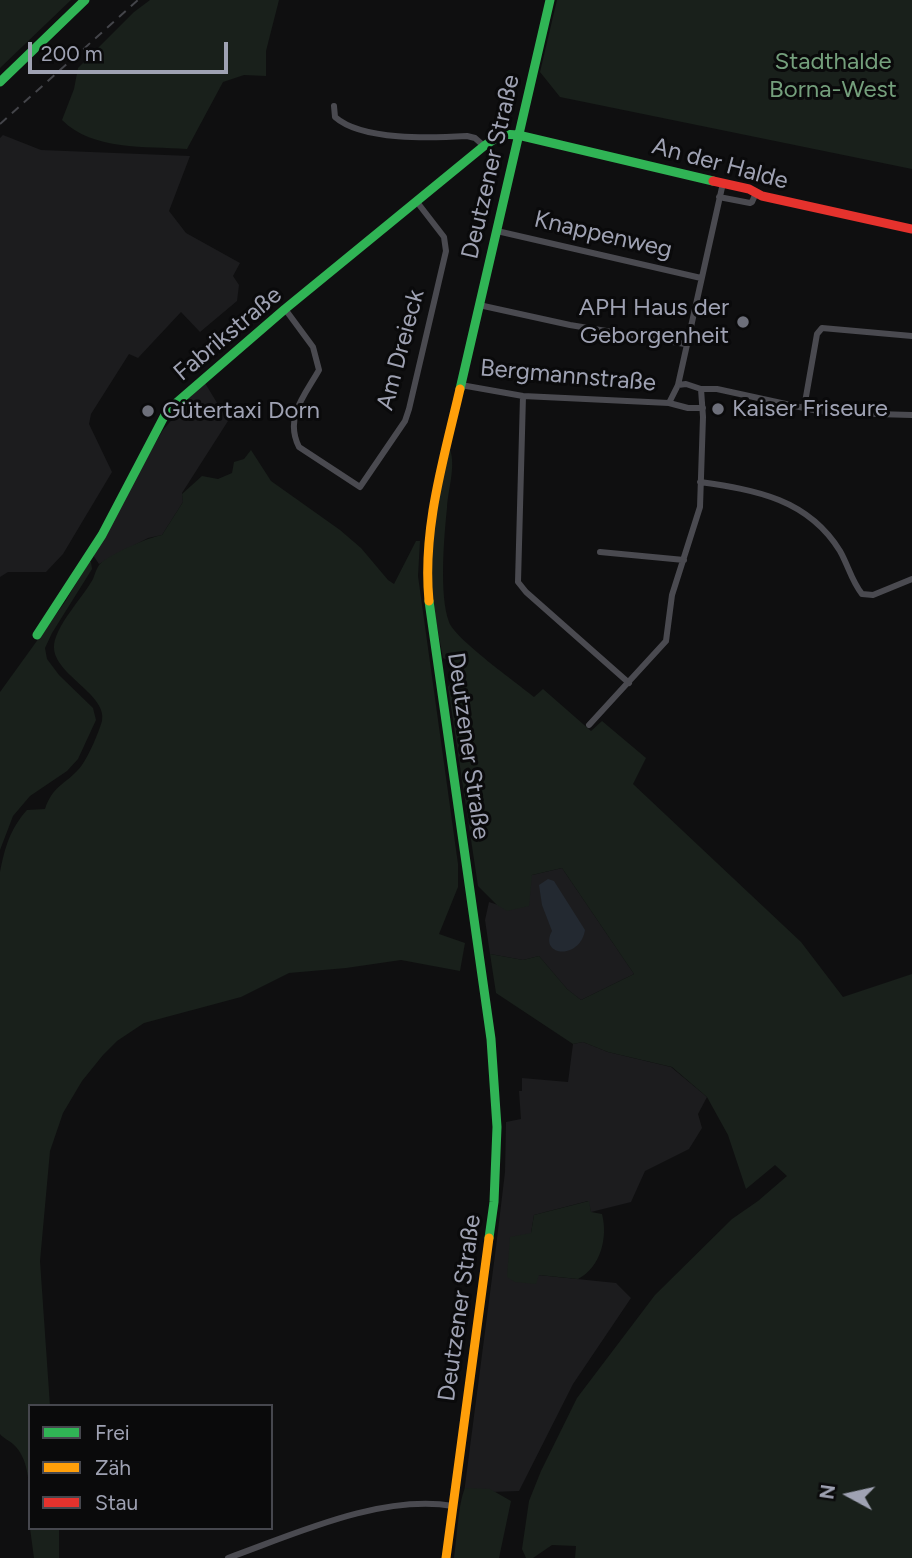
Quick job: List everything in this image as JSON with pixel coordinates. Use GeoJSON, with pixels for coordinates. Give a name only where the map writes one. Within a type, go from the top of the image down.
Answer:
{"type":"FeatureCollection","features":[{"type":"Feature","properties":{"kind":"main road"},"geometry":{"type":"LineString","coordinates":[[0,82],[85,0]]}},
{"type":"Feature","properties":{"kind":"main road","name":"Deutzener Straße"},"geometry":{"type":"LineString","coordinates":[[446,1558],[492,1215],[498,1127],[491,1039],[427,589],[426,557],[430,518],[550,0]]}},
{"type":"Feature","properties":{"kind":"main road","name":"Fabrikstraße"},"geometry":{"type":"LineString","coordinates":[[37,635],[102,535],[167,411],[285,309],[484,146],[502,134],[518,135]]}},
{"type":"Feature","properties":{"kind":"main road","name":"An der Halde"},"geometry":{"type":"LineString","coordinates":[[518,135],[912,229]]}},
{"type":"Feature","properties":{"kind":"street","name":"Deutzener Straße"},"geometry":{"type":"LineString","coordinates":[[334,106],[335,117],[344,125],[415,139],[467,135],[484,146]]}},
{"type":"Feature","properties":{"kind":"street"},"geometry":{"type":"LineString","coordinates":[[678,384],[723,183]]}},
{"type":"Feature","properties":{"kind":"street"},"geometry":{"type":"LineString","coordinates":[[719,197],[750,203],[756,193]]}},
{"type":"Feature","properties":{"kind":"street","name":"Am Dreieck"},"geometry":{"type":"LineString","coordinates":[[285,309],[313,347],[319,370],[296,411],[292,426],[293,436],[299,447],[360,487],[405,421],[444,259],[444,237],[417,202]]}},
{"type":"Feature","properties":{"kind":"street","name":"Knappenweg"},"geometry":{"type":"LineString","coordinates":[[497,231],[701,278]]}},
{"type":"Feature","properties":{"kind":"street"},"geometry":{"type":"LineString","coordinates":[[479,305],[570,325],[685,344]]}},
{"type":"Feature","properties":{"kind":"street"},"geometry":{"type":"LineString","coordinates":[[804,408],[817,334],[822,328],[912,336]]}},
{"type":"Feature","properties":{"kind":"street","name":"Bergmannstraße"},"geometry":{"type":"LineString","coordinates":[[461,385],[523,396],[669,403],[678,384],[685,384],[840,414],[912,415]]}},
{"type":"Feature","properties":{"kind":"street"},"geometry":{"type":"LineString","coordinates":[[589,725],[666,641],[672,595],[699,514],[703,408],[701,389]]}},
{"type":"Feature","properties":{"kind":"street"},"geometry":{"type":"LineString","coordinates":[[523,396],[519,582],[526,592],[629,683]]}},
{"type":"Feature","properties":{"kind":"street"},"geometry":{"type":"LineString","coordinates":[[669,403],[688,408],[703,408]]}},
{"type":"Feature","properties":{"kind":"street"},"geometry":{"type":"LineString","coordinates":[[700,482],[762,493],[798,509],[819,526],[840,550],[862,594],[873,595],[912,579]]}},
{"type":"Feature","properties":{"kind":"street"},"geometry":{"type":"LineString","coordinates":[[600,552],[684,560]]}},
{"type":"Feature","properties":{"kind":"street"},"geometry":{"type":"LineString","coordinates":[[228,1558],[368,1512],[416,1504],[438,1503],[453,1506]]}},
{"type":"Feature","properties":{"kind":"shaded area"},"geometry":{"type":"Polygon","coordinates":[[[3,135],[41,150],[190,156],[169,211],[186,233],[240,263],[233,276],[239,285],[237,301],[200,332],[181,312],[138,358],[129,354],[91,414],[89,424],[112,472],[63,554],[46,572],[8,572],[0,577],[0,138],[3,135]]]}},
{"type":"Feature","properties":{"kind":"shaded area"},"geometry":{"type":"Polygon","coordinates":[[[205,383],[228,421],[182,493],[183,502],[162,535],[148,538],[99,564],[93,555],[125,494],[163,430],[205,383]]]}},
{"type":"Feature","properties":{"kind":"shaded area"},"geometry":{"type":"Polygon","coordinates":[[[562,868],[634,974],[581,1000],[567,989],[539,956],[523,960],[490,954],[485,920],[489,902],[504,907],[532,875],[562,868]]]}},
{"type":"Feature","properties":{"kind":"shaded area"},"geometry":{"type":"Polygon","coordinates":[[[548,879],[554,881],[585,930],[582,940],[569,951],[561,952],[551,946],[549,939],[552,931],[542,905],[539,885],[548,879]]]}},
{"type":"Feature","properties":{"kind":"shaded area"},"geometry":{"type":"Polygon","coordinates":[[[583,1042],[608,1052],[671,1067],[707,1097],[698,1114],[702,1128],[689,1149],[645,1171],[631,1202],[591,1212],[588,1201],[534,1215],[531,1233],[538,1275],[616,1283],[631,1298],[573,1384],[519,1491],[464,1493],[505,1172],[506,1122],[521,1119],[519,1091],[522,1091],[522,1078],[568,1082],[573,1044],[583,1042]]]}},
{"type":"Feature","properties":{"kind":"green space"},"geometry":{"type":"Polygon","coordinates":[[[0,0],[71,0],[0,68],[0,0]]]}},
{"type":"Feature","properties":{"kind":"green space"},"geometry":{"type":"Polygon","coordinates":[[[150,0],[279,0],[266,51],[266,76],[244,75],[223,82],[187,149],[138,147],[104,142],[75,130],[62,120],[74,89],[78,68],[134,12],[150,0]]]}},
{"type":"Feature","properties":{"kind":"green space","name":"Stadthalde Borna-West"},"geometry":{"type":"Polygon","coordinates":[[[557,0],[912,0],[912,169],[560,97],[540,72],[557,0]]]}},
{"type":"Feature","properties":{"kind":"green space"},"geometry":{"type":"Polygon","coordinates":[[[450,449],[452,471],[443,582],[446,611],[454,630],[474,650],[534,697],[543,689],[591,731],[602,721],[646,758],[633,784],[801,942],[843,997],[912,974],[912,1558],[575,1558],[576,1546],[552,1545],[533,1558],[526,1558],[522,1549],[529,1501],[577,1398],[655,1295],[732,1219],[787,1176],[775,1165],[746,1189],[728,1135],[707,1097],[672,1067],[608,1052],[583,1042],[573,1044],[496,993],[490,954],[523,960],[539,956],[567,989],[581,1000],[634,974],[562,868],[532,875],[529,906],[507,911],[478,886],[448,687],[462,667],[443,658],[429,569],[432,529],[450,449]]]}},
{"type":"Feature","properties":{"kind":"green space"},"geometry":{"type":"Polygon","coordinates":[[[251,450],[271,481],[340,530],[361,548],[394,584],[416,541],[420,541],[418,576],[458,864],[458,887],[439,934],[465,943],[460,971],[401,960],[289,973],[241,997],[144,1023],[117,1041],[103,1055],[82,1081],[63,1113],[50,1151],[40,1261],[50,1404],[28,1404],[28,1480],[22,1456],[13,1444],[0,1434],[0,872],[16,824],[27,810],[45,809],[52,794],[77,771],[91,749],[102,721],[102,712],[97,702],[57,658],[54,648],[58,631],[89,586],[100,564],[129,547],[162,535],[183,502],[182,494],[202,476],[218,479],[232,473],[234,462],[244,459],[251,450]]]}},
{"type":"Feature","properties":{"kind":"green space"},"geometry":{"type":"Polygon","coordinates":[[[89,562],[92,569],[45,648],[47,659],[59,675],[93,708],[96,720],[78,759],[67,771],[30,796],[13,816],[0,850],[0,692],[65,602],[89,562]]]}},
{"type":"Feature","properties":{"kind":"green space"},"geometry":{"type":"Polygon","coordinates":[[[589,1201],[591,1212],[602,1214],[604,1232],[601,1251],[586,1274],[578,1279],[539,1275],[536,1284],[515,1282],[507,1277],[510,1237],[531,1233],[534,1215],[589,1201]]]}},
{"type":"Feature","properties":{"kind":"green space"},"geometry":{"type":"Polygon","coordinates":[[[465,1488],[490,1489],[511,1501],[499,1558],[454,1558],[459,1512],[465,1488]]]}},
{"type":"Feature","properties":{"kind":"green space"},"geometry":{"type":"Polygon","coordinates":[[[30,1530],[59,1530],[59,1558],[34,1558],[30,1530]]]}},
{"type":"Feature","properties":{"kind":"railway"},"geometry":{"type":"LineString","coordinates":[[0,124],[138,0]]}},
{"type":"Feature","properties":{"kind":"traffic: fast"},"geometry":{"type":"LineString","coordinates":[[0,82],[85,0]]}},
{"type":"Feature","properties":{"kind":"traffic: fast"},"geometry":{"type":"LineString","coordinates":[[460,389],[550,0]]}},
{"type":"Feature","properties":{"kind":"traffic: fast"},"geometry":{"type":"LineString","coordinates":[[37,635],[102,535],[167,411],[285,309],[484,146],[502,134],[518,135],[713,181]]}},
{"type":"Feature","properties":{"kind":"traffic: fast"},"geometry":{"type":"LineString","coordinates":[[429,601],[491,1039],[497,1127],[494,1202],[489,1238]]}},
{"type":"Feature","properties":{"kind":"traffic: slow"},"geometry":{"type":"LineString","coordinates":[[429,601],[432,520],[441,467],[460,389]]}},
{"type":"Feature","properties":{"kind":"traffic: slow"},"geometry":{"type":"LineString","coordinates":[[446,1558],[489,1238]]}},
{"type":"Feature","properties":{"kind":"traffic: jam"},"geometry":{"type":"LineString","coordinates":[[713,181],[749,189],[762,196],[912,229]]}},
{"type":"Feature","properties":{"kind":"place","name":"APH Haus der Geborgenheit"},"geometry":{"type":"Point","coordinates":[743,322]}},
{"type":"Feature","properties":{"kind":"place","name":"Kaiser Friseure"},"geometry":{"type":"Point","coordinates":[718,409]}},
{"type":"Feature","properties":{"kind":"place","name":"Gütertaxi Dorn"},"geometry":{"type":"Point","coordinates":[148,411]}}]}
